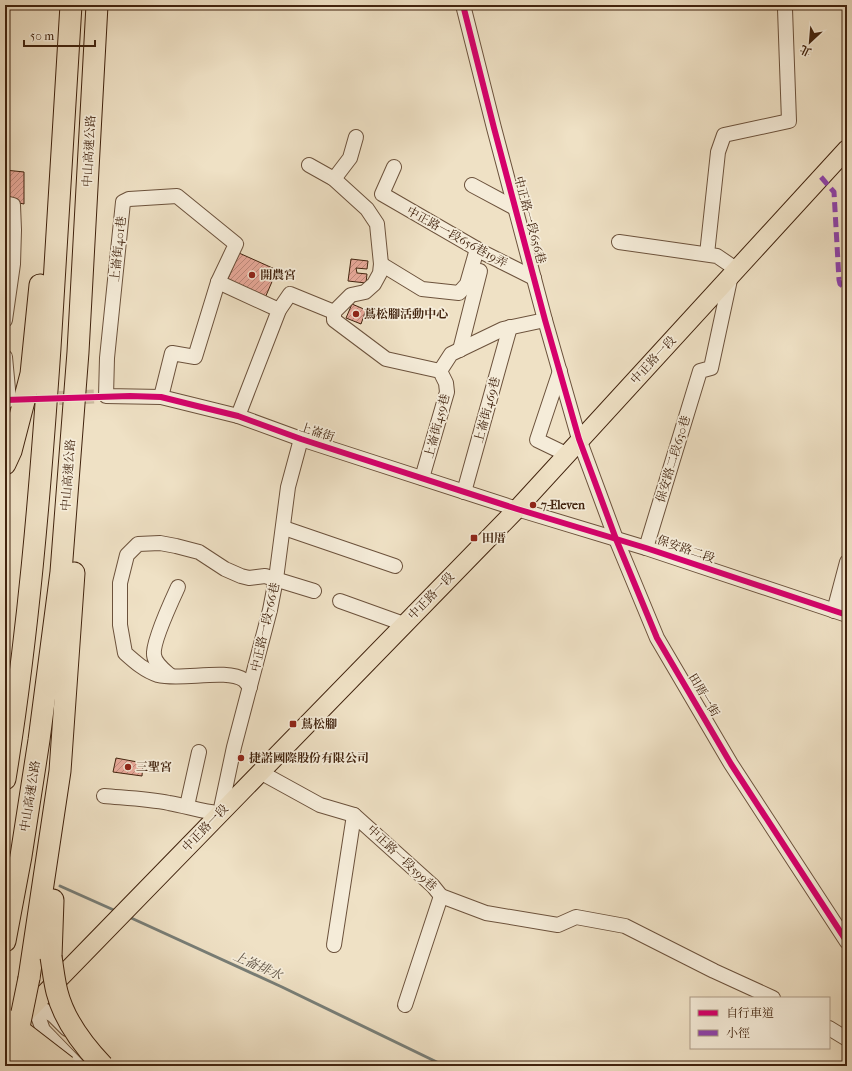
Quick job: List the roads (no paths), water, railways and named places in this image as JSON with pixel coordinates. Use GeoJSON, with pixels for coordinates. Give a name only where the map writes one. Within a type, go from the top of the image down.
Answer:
{"type":"FeatureCollection","features":[{"type":"Feature","properties":{"kind":"highway"},"geometry":{"type":"LineString","coordinates":[[5,780],[12,737],[33,562],[62,176],[71,5]]}},
{"type":"Feature","properties":{"kind":"highway","name":"中山高速公路"},"geometry":{"type":"LineString","coordinates":[[5,941],[39,740],[61,572],[78,352],[97,5]]}},
{"type":"Feature","properties":{"kind":"highway"},"geometry":{"type":"LineString","coordinates":[[5,464],[11,451],[31,374],[48,203],[62,176]]}},
{"type":"Feature","properties":{"kind":"highway"},"geometry":{"type":"LineString","coordinates":[[11,1066],[29,978],[60,771],[67,686],[85,375],[78,352]]}},
{"type":"Feature","properties":{"kind":"highway"},"geometry":{"type":"LineString","coordinates":[[5,445],[31,374]]}},
{"type":"Feature","properties":{"kind":"highway"},"geometry":{"type":"LineString","coordinates":[[60,771],[63,778],[51,921],[51,957],[57,993],[70,1023],[90,1052],[104,1066]]}},
{"type":"Feature","properties":{"kind":"highway"},"geometry":{"type":"LineString","coordinates":[[5,1018],[66,1066]]}},
{"type":"Feature","properties":{"kind":"highway"},"geometry":{"type":"LineString","coordinates":[[5,1041],[38,1066]]}},
{"type":"Feature","properties":{"kind":"main road","name":"中正路一段"},"geometry":{"type":"LineString","coordinates":[[5,1034],[517,509],[579,439],[847,149]]}},
{"type":"Feature","properties":{"kind":"street","name":"中正路一段656巷"},"geometry":{"type":"LineString","coordinates":[[463,5],[515,208],[579,439]]}},
{"type":"Feature","properties":{"kind":"street"},"geometry":{"type":"LineString","coordinates":[[707,254],[718,152],[724,134],[789,121],[785,9]]}},
{"type":"Feature","properties":{"kind":"street"},"geometry":{"type":"LineString","coordinates":[[334,179],[350,158],[356,137]]}},
{"type":"Feature","properties":{"kind":"street"},"geometry":{"type":"LineString","coordinates":[[308,165],[334,179],[367,210],[377,224],[381,264],[380,273],[374,284],[365,292],[351,295],[334,312],[334,320],[386,359],[440,372],[451,354],[503,329],[545,320]]}},
{"type":"Feature","properties":{"kind":"street","name":"中正路一段656巷19弄"},"geometry":{"type":"LineString","coordinates":[[394,167],[382,194],[480,251],[534,278]]}},
{"type":"Feature","properties":{"kind":"street"},"geometry":{"type":"LineString","coordinates":[[472,185],[515,208]]}},
{"type":"Feature","properties":{"kind":"street","name":"上崙街401巷"},"geometry":{"type":"LineString","coordinates":[[106,396],[107,358],[123,202],[129,199],[176,196],[236,244],[218,282],[195,357],[172,353],[161,397]]}},
{"type":"Feature","properties":{"kind":"street"},"geometry":{"type":"LineString","coordinates":[[5,320],[13,264],[14,230],[9,204]]}},
{"type":"Feature","properties":{"kind":"street"},"geometry":{"type":"LineString","coordinates":[[620,242],[717,256],[734,272]]}},
{"type":"Feature","properties":{"kind":"street"},"geometry":{"type":"LineString","coordinates":[[381,264],[422,289],[459,293],[467,284],[480,251]]}},
{"type":"Feature","properties":{"kind":"street"},"geometry":{"type":"LineString","coordinates":[[460,350],[480,251]]}},
{"type":"Feature","properties":{"kind":"street","name":"保安路二段630巷"},"geometry":{"type":"LineString","coordinates":[[646,548],[700,371],[711,368],[734,272]]}},
{"type":"Feature","properties":{"kind":"street"},"geometry":{"type":"LineString","coordinates":[[218,282],[279,310]]}},
{"type":"Feature","properties":{"kind":"street"},"geometry":{"type":"LineString","coordinates":[[238,416],[279,310],[290,294],[334,312]]}},
{"type":"Feature","properties":{"kind":"street","name":"上崙街469巷"},"geometry":{"type":"LineString","coordinates":[[464,492],[510,327]]}},
{"type":"Feature","properties":{"kind":"street"},"geometry":{"type":"LineString","coordinates":[[5,357],[9,400]]}},
{"type":"Feature","properties":{"kind":"street"},"geometry":{"type":"LineString","coordinates":[[560,371],[537,440],[566,454]]}},
{"type":"Feature","properties":{"kind":"street","name":"上崙街459巷"},"geometry":{"type":"LineString","coordinates":[[422,478],[447,392],[446,383],[440,372]]}},
{"type":"Feature","properties":{"kind":"street","name":"上崙街"},"geometry":{"type":"LineString","coordinates":[[106,396],[161,397],[238,416],[301,439],[517,509]]}},
{"type":"Feature","properties":{"kind":"street","name":"中正路一段766巷"},"geometry":{"type":"LineString","coordinates":[[220,813],[234,747],[270,610],[284,528],[288,487],[301,439]]}},
{"type":"Feature","properties":{"kind":"street","name":"田厝一街"},"geometry":{"type":"LineString","coordinates":[[579,439],[616,539],[657,638],[731,764],[847,942]]}},
{"type":"Feature","properties":{"kind":"street","name":"保安路二段"},"geometry":{"type":"LineString","coordinates":[[517,509],[646,548],[841,613]]}},
{"type":"Feature","properties":{"kind":"street"},"geometry":{"type":"LineString","coordinates":[[284,528],[395,566]]}},
{"type":"Feature","properties":{"kind":"street"},"geometry":{"type":"LineString","coordinates":[[250,687],[243,680],[233,676],[219,675],[172,677],[158,674],[144,668],[125,653],[120,625],[120,583],[127,555],[138,544],[160,543],[176,546],[199,552],[240,576],[249,578],[265,576],[314,591]]}},
{"type":"Feature","properties":{"kind":"street"},"geometry":{"type":"LineString","coordinates":[[841,613],[847,562]]}},
{"type":"Feature","properties":{"kind":"street"},"geometry":{"type":"LineString","coordinates":[[172,677],[158,664],[154,654],[159,634],[178,587]]}},
{"type":"Feature","properties":{"kind":"street"},"geometry":{"type":"LineString","coordinates":[[340,601],[404,624]]}},
{"type":"Feature","properties":{"kind":"street"},"geometry":{"type":"LineString","coordinates":[[186,806],[200,752]]}},
{"type":"Feature","properties":{"kind":"street","name":"中正路一段599巷"},"geometry":{"type":"LineString","coordinates":[[260,772],[320,805],[354,814],[442,896],[486,913],[558,925],[576,917],[625,926],[714,971],[771,997]]}},
{"type":"Feature","properties":{"kind":"street"},"geometry":{"type":"LineString","coordinates":[[104,796],[152,801],[186,806],[205,812],[220,813]]}},
{"type":"Feature","properties":{"kind":"street"},"geometry":{"type":"LineString","coordinates":[[334,945],[354,814]]}},
{"type":"Feature","properties":{"kind":"street"},"geometry":{"type":"LineString","coordinates":[[405,1005],[442,896]]}},
{"type":"Feature","properties":{"kind":"street"},"geometry":{"type":"LineString","coordinates":[[34,1005],[43,1030],[78,1066]]}},
{"type":"Feature","properties":{"kind":"street"},"geometry":{"type":"LineString","coordinates":[[34,1005],[53,1014],[104,1066]]}},
{"type":"Feature","properties":{"kind":"street"},"geometry":{"type":"LineString","coordinates":[[830,1029],[847,1039]]}},
{"type":"Feature","properties":{"kind":"waterway","name":"上崙排水"},"geometry":{"type":"LineString","coordinates":[[60,886],[116,911]]}},
{"type":"Feature","properties":{"kind":"waterway","name":"上崙排水"},"geometry":{"type":"LineString","coordinates":[[129,917],[282,987],[445,1066]]}},
{"type":"Feature","properties":{"kind":"tunnel"},"geometry":{"type":"LineString","coordinates":[[38,399],[106,396]]}},
{"type":"Feature","properties":{"kind":"place","name":"開農宮"},"geometry":{"type":"Point","coordinates":[252,275]}},
{"type":"Feature","properties":{"kind":"place","name":"蔦松腳活動中心"},"geometry":{"type":"Point","coordinates":[356,314]}},
{"type":"Feature","properties":{"kind":"place","name":"7-Eleven"},"geometry":{"type":"Point","coordinates":[533,505]}},
{"type":"Feature","properties":{"kind":"place","name":"田厝"},"geometry":{"type":"Point","coordinates":[474,538]}},
{"type":"Feature","properties":{"kind":"place","name":"蔦松腳"},"geometry":{"type":"Point","coordinates":[293,724]}},
{"type":"Feature","properties":{"kind":"place","name":"捷諾國際股份有限公司"},"geometry":{"type":"Point","coordinates":[241,758]}},
{"type":"Feature","properties":{"kind":"place","name":"三聖宮"},"geometry":{"type":"Point","coordinates":[128,767]}}]}
